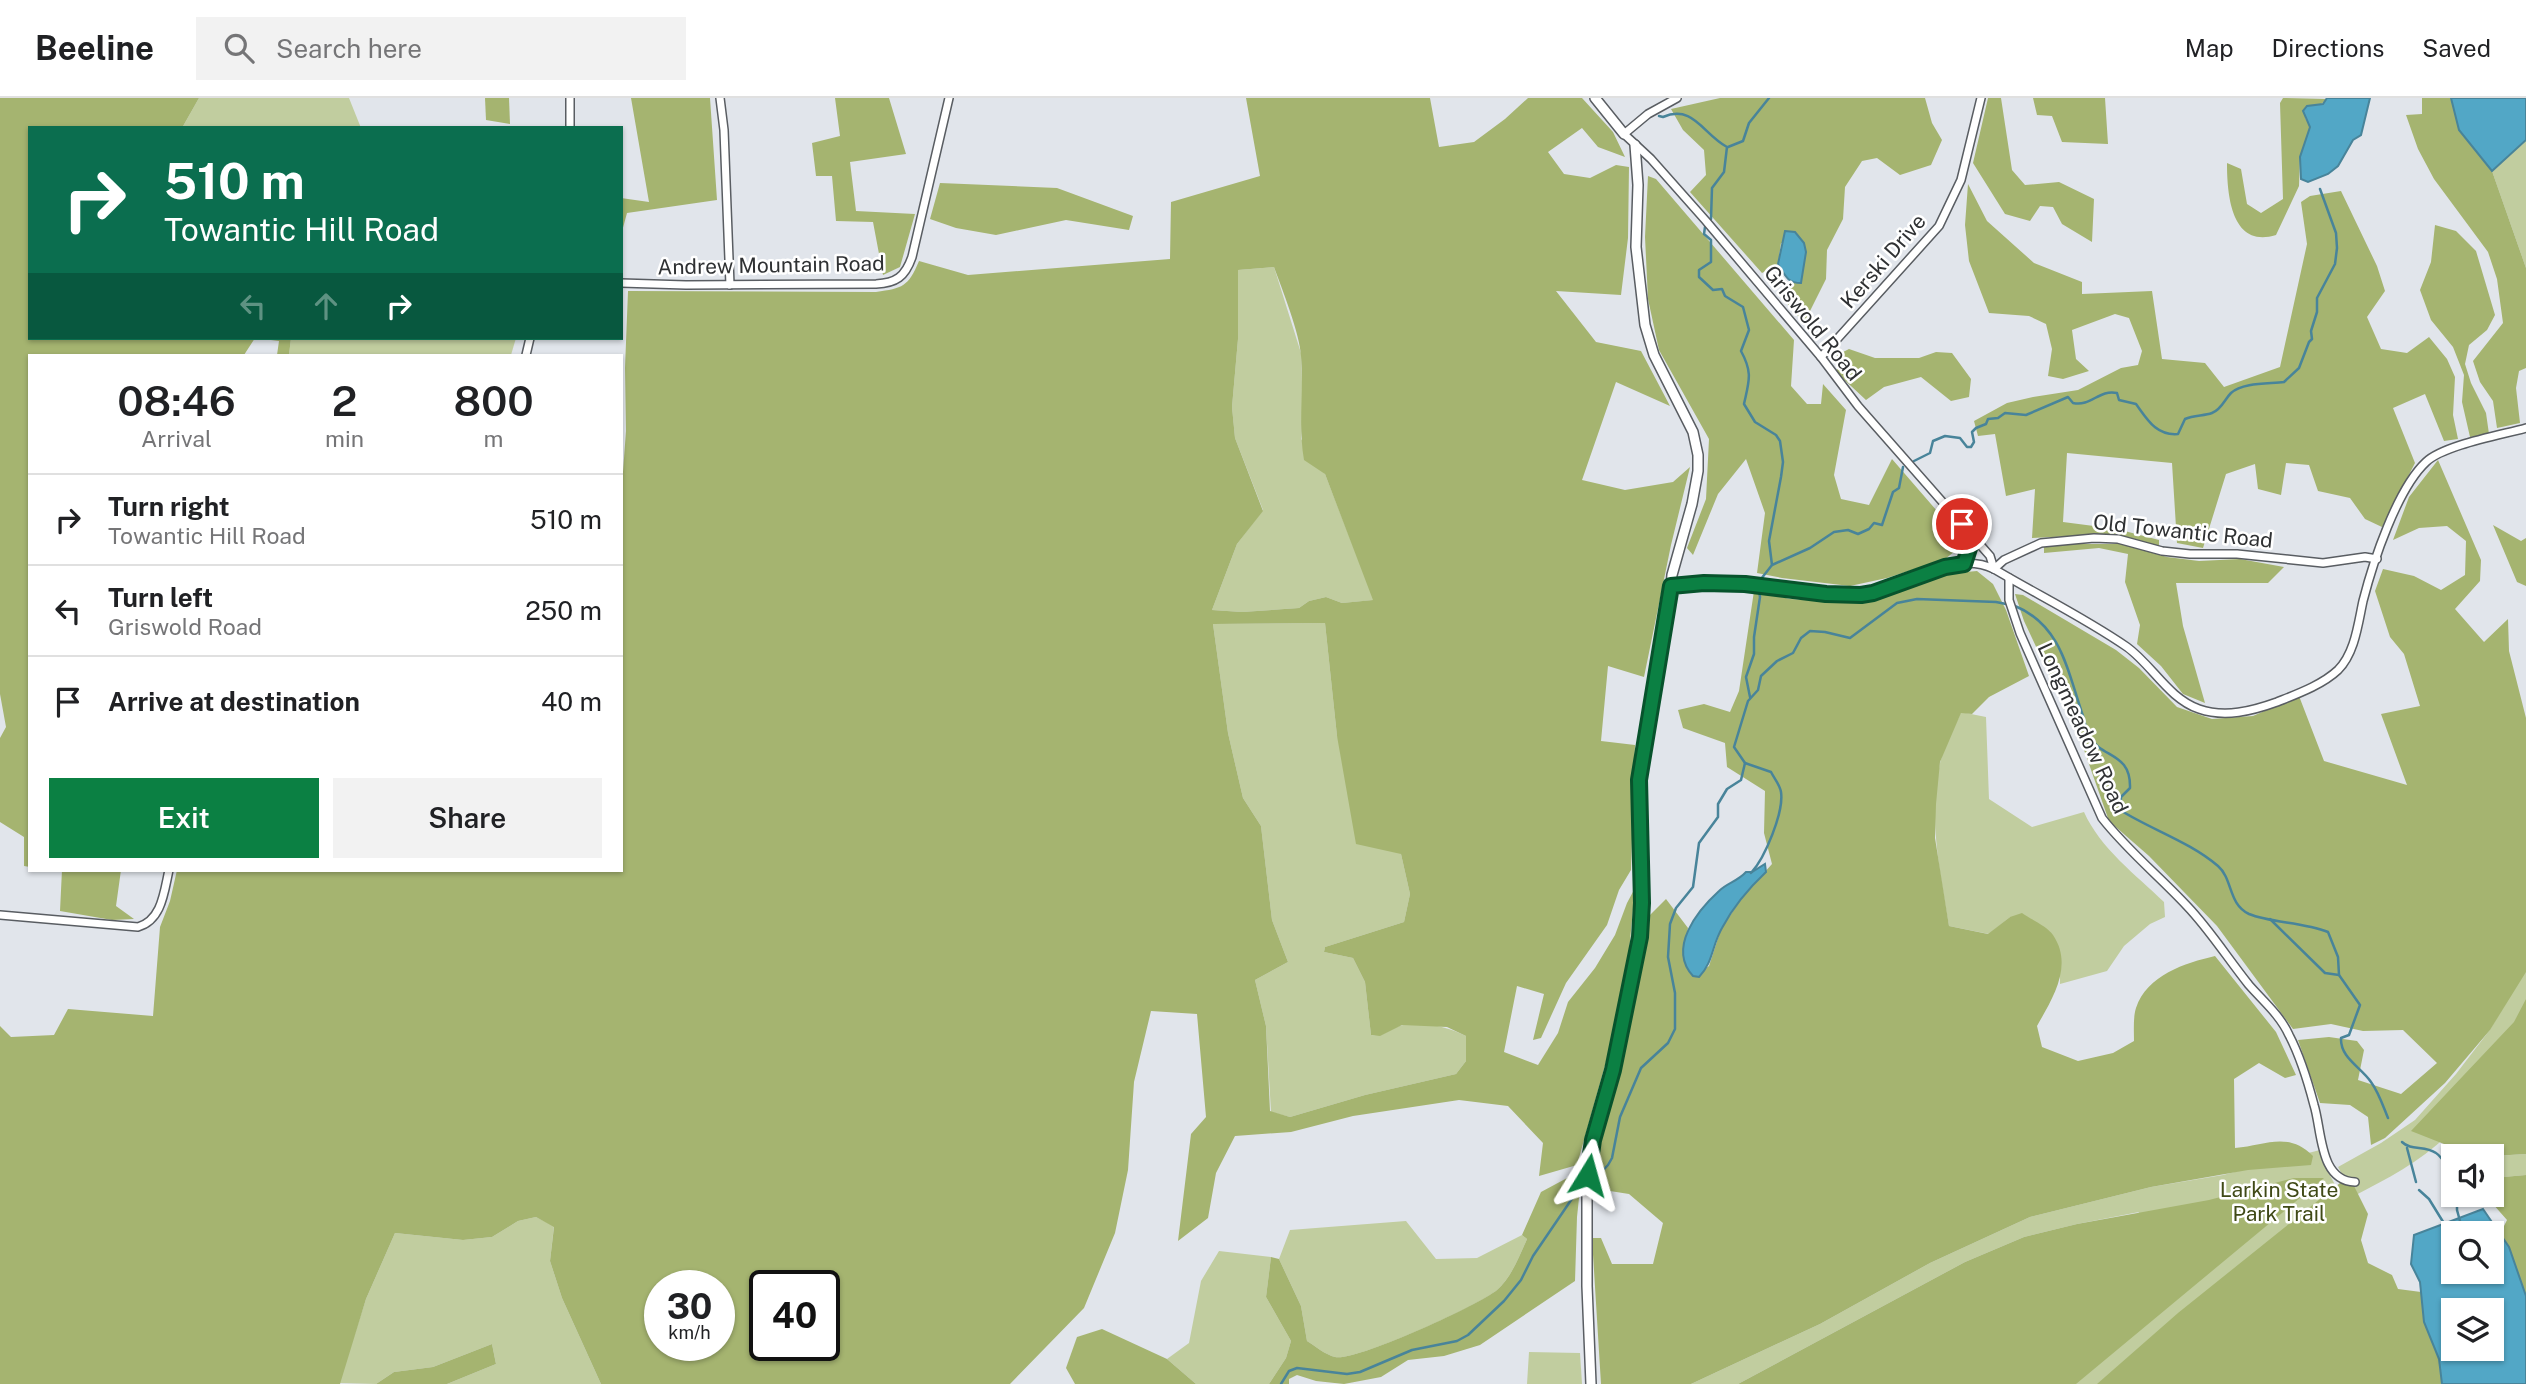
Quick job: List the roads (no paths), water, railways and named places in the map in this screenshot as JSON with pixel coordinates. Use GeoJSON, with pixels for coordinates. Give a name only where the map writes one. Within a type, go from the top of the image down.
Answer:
{"type":"FeatureCollection","features":[{"type":"Feature","properties":{"kind":"street"},"geometry":{"type":"LineString","coordinates":[[570,98],[570,126]]}},
{"type":"Feature","properties":{"kind":"street"},"geometry":{"type":"LineString","coordinates":[[720,98],[724,130],[730,285]]}},
{"type":"Feature","properties":{"kind":"street","name":"Andrew Mountain Road"},"geometry":{"type":"LineString","coordinates":[[623,284],[887,284],[902,277],[912,257],[949,98]]}},
{"type":"Feature","properties":{"kind":"street"},"geometry":{"type":"LineString","coordinates":[[1595,98],[1624,134],[1648,114],[1677,98]]}},
{"type":"Feature","properties":{"kind":"street","name":"Kerski Drive"},"geometry":{"type":"LineString","coordinates":[[1821,358],[1939,226],[1961,180],[1981,98]]}},
{"type":"Feature","properties":{"kind":"street","name":"Griswold Road"},"geometry":{"type":"LineString","coordinates":[[1624,134],[1651,159],[1706,220],[1821,358],[1858,407],[1990,556],[1994,569]]}},
{"type":"Feature","properties":{"kind":"street"},"geometry":{"type":"LineString","coordinates":[[1591,1384],[1587,1286],[1588,1175],[1593,1140],[1613,1070],[1640,937],[1642,903],[1639,780],[1677,552],[1696,488],[1698,455],[1693,432],[1654,355],[1645,325],[1636,247],[1638,185],[1635,145]]}},
{"type":"Feature","properties":{"kind":"street"},"geometry":{"type":"LineString","coordinates":[[1671,586],[1704,583],[1745,584],[1826,594],[1861,595],[1935,570],[1964,564],[1983,565],[2010,578],[2126,647],[2187,704],[2200,709],[2230,713],[2247,711],[2284,699],[2325,680],[2345,662],[2376,559],[2408,487],[2428,460],[2449,449],[2526,428]]}},
{"type":"Feature","properties":{"kind":"street"},"geometry":{"type":"LineString","coordinates":[[1964,564],[1973,536]]}},
{"type":"Feature","properties":{"kind":"street","name":"Old Towantic Road"},"geometry":{"type":"LineString","coordinates":[[1994,569],[2004,560],[2040,542],[2094,538],[2118,539],[2162,551],[2190,554],[2237,554],[2323,563],[2365,557],[2376,559]]}},
{"type":"Feature","properties":{"kind":"street","name":"Longmeadow Road"},"geometry":{"type":"LineString","coordinates":[[2010,578],[2009,600],[2020,634],[2102,818],[2123,843],[2201,920],[2252,988],[2284,1025],[2315,1105],[2322,1146],[2329,1166],[2342,1180],[2355,1182]]}},
{"type":"Feature","properties":{"kind":"street"},"geometry":{"type":"LineString","coordinates":[[0,915],[138,927],[149,923],[157,914],[168,872]]}},
{"type":"Feature","properties":{"kind":"water"},"geometry":{"type":"Polygon","coordinates":[[[2327,98],[2370,98],[2361,135],[2353,140],[2338,166],[2328,174],[2308,182],[2301,179],[2300,157],[2310,127],[2303,111],[2307,106],[2323,104],[2327,98]]]}},
{"type":"Feature","properties":{"kind":"water"},"geometry":{"type":"Polygon","coordinates":[[[2451,98],[2526,98],[2526,140],[2492,171],[2459,130],[2451,98]]]}},
{"type":"Feature","properties":{"kind":"water"},"geometry":{"type":"Polygon","coordinates":[[[1785,231],[1795,232],[1804,243],[1806,252],[1801,283],[1789,280],[1778,264],[1785,231]]]}},
{"type":"Feature","properties":{"kind":"water"},"geometry":{"type":"Polygon","coordinates":[[[1765,864],[1766,872],[1726,920],[1704,972],[1699,977],[1693,976],[1683,954],[1684,942],[1702,908],[1722,888],[1746,872],[1752,872],[1765,864]]]}},
{"type":"Feature","properties":{"kind":"water"},"geometry":{"type":"Polygon","coordinates":[[[2483,1209],[2491,1221],[2451,1221],[2483,1209]]]}},
{"type":"Feature","properties":{"kind":"water"},"geometry":{"type":"Polygon","coordinates":[[[2441,1225],[2441,1284],[2504,1284],[2504,1240],[2526,1296],[2526,1384],[2442,1384],[2439,1359],[2424,1322],[2420,1282],[2411,1264],[2414,1235],[2441,1225]]]}},
{"type":"Feature","properties":{"kind":"waterway"},"geometry":{"type":"LineString","coordinates":[[1728,147],[1743,141],[1749,123],[1769,98]]}},
{"type":"Feature","properties":{"kind":"waterway"},"geometry":{"type":"LineString","coordinates":[[1659,116],[1682,114],[1690,117],[1727,147],[1724,172],[1712,188],[1711,219]]}},
{"type":"Feature","properties":{"kind":"waterway"},"geometry":{"type":"LineString","coordinates":[[1914,461],[1930,453],[1933,441],[1945,436],[1960,438],[1967,447],[1971,447],[1974,442],[1972,432],[1986,424],[1988,419],[1998,418],[2005,413],[2026,415],[2068,397],[2073,403],[2079,404],[2105,393],[2117,393],[2119,400],[2136,404],[2148,421],[2158,429],[2178,434],[2185,419],[2215,411],[2236,389],[2284,382],[2299,368],[2312,339],[2317,298],[2335,264],[2336,233],[2320,189]]}},
{"type":"Feature","properties":{"kind":"waterway"},"geometry":{"type":"LineString","coordinates":[[1705,227],[1704,234],[1711,240],[1711,262],[1699,270],[1699,277],[1713,290],[1722,289],[1725,296],[1743,307],[1749,330],[1741,351],[1749,377],[1744,404],[1755,422],[1776,435],[1780,441],[1783,462],[1769,541],[1772,565]]}},
{"type":"Feature","properties":{"kind":"waterway"},"geometry":{"type":"LineString","coordinates":[[1761,579],[1772,565],[1810,548],[1834,532],[1848,530],[1858,534],[1869,529],[1874,523],[1882,525],[1893,492],[1899,488],[1903,467]]}},
{"type":"Feature","properties":{"kind":"waterway"},"geometry":{"type":"LineString","coordinates":[[1750,697],[1746,677],[1754,654],[1759,591]]}},
{"type":"Feature","properties":{"kind":"waterway"},"geometry":{"type":"LineString","coordinates":[[1751,873],[1772,834],[1781,801],[1780,789],[1771,772],[1745,763],[1734,747],[1748,701],[1758,690],[1761,676],[1777,661],[1793,653],[1801,638],[1810,631],[1850,638],[1897,603],[1917,599],[2006,604]]}},
{"type":"Feature","properties":{"kind":"waterway"},"geometry":{"type":"LineString","coordinates":[[2015,606],[2031,614],[2053,638],[2067,667],[2089,736],[2126,768],[2130,788],[2121,797],[2120,810],[2195,850],[2218,866],[2242,910],[2267,919],[2328,932],[2338,957],[2339,975],[2360,1005],[2349,1035],[2341,1038],[2342,1045],[2347,1057],[2374,1086],[2388,1118]]}},
{"type":"Feature","properties":{"kind":"waterway"},"geometry":{"type":"LineString","coordinates":[[1591,1183],[1612,1158],[1620,1117],[1641,1068],[1668,1043],[1675,1029],[1675,993],[1668,957],[1670,924],[1676,908],[1693,887],[1699,843],[1718,817],[1718,804],[1727,789],[1741,780],[1745,763]]}},
{"type":"Feature","properties":{"kind":"waterway"},"geometry":{"type":"LineString","coordinates":[[2270,919],[2325,973],[2339,975]]}},
{"type":"Feature","properties":{"kind":"waterway"},"geometry":{"type":"LineString","coordinates":[[2402,1142],[2427,1149],[2441,1157]]}},
{"type":"Feature","properties":{"kind":"waterway"},"geometry":{"type":"LineString","coordinates":[[2407,1148],[2416,1182]]}},
{"type":"Feature","properties":{"kind":"waterway"},"geometry":{"type":"LineString","coordinates":[[1281,1384],[1289,1371],[1297,1368],[1347,1374],[1360,1372],[1412,1350],[1457,1341],[1468,1335],[1504,1301],[1521,1280],[1533,1256],[1584,1184]]}},
{"type":"Feature","properties":{"kind":"waterway"},"geometry":{"type":"LineString","coordinates":[[2419,1190],[2429,1199],[2443,1221]]}},
{"type":"Feature","properties":{"kind":"waterway"},"geometry":{"type":"LineString","coordinates":[[2457,1207],[2460,1221]]}},
{"type":"Feature","properties":{"kind":"park label","name":"Larkin State Park Trail"},"geometry":{"type":"Point","coordinates":[2279,1201]}}]}
